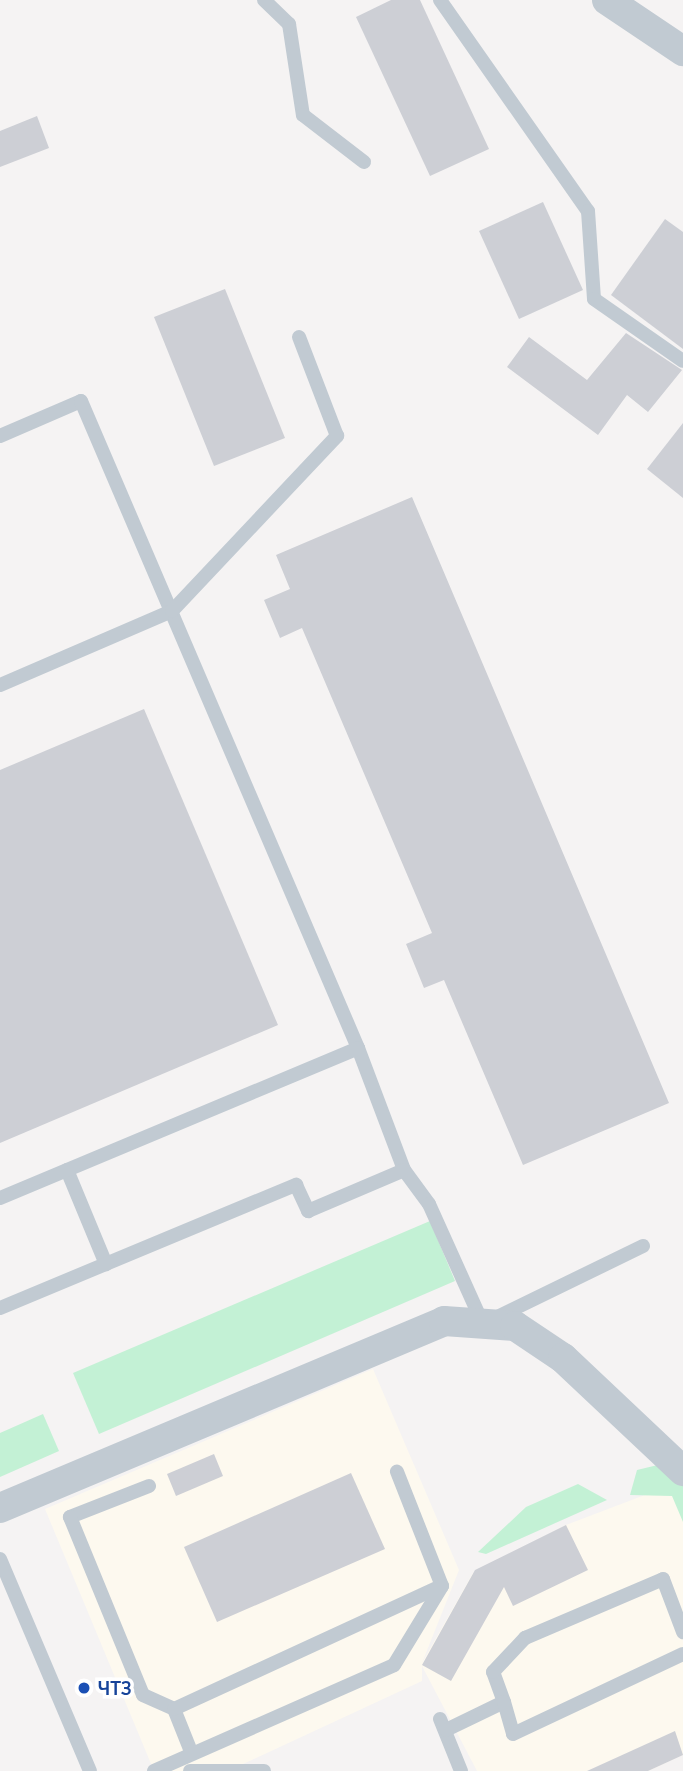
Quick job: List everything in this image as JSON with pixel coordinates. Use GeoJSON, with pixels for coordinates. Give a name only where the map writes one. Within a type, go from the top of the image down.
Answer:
{"type":"FeatureCollection","features":[{"type":"Feature","properties":{"kind":"street"},"geometry":{"type":"LineString","coordinates":[[607,0],[683,50]]}},
{"type":"Feature","properties":{"kind":"street"},"geometry":{"type":"LineString","coordinates":[[0,1508],[444,1321],[515,1326],[563,1358],[683,1471]]}},
{"type":"Feature","properties":{"kind":"lane"},"geometry":{"type":"LineString","coordinates":[[264,0],[289,24],[303,115],[364,162]]}},
{"type":"Feature","properties":{"kind":"lane"},"geometry":{"type":"LineString","coordinates":[[440,0],[588,211],[593,299],[683,361]]}},
{"type":"Feature","properties":{"kind":"lane"},"geometry":{"type":"LineString","coordinates":[[0,685],[172,611],[337,436],[299,337]]}},
{"type":"Feature","properties":{"kind":"lane"},"geometry":{"type":"LineString","coordinates":[[0,436],[81,401],[358,1048],[404,1170],[429,1204],[484,1324],[643,1246]]}},
{"type":"Feature","properties":{"kind":"lane"},"geometry":{"type":"LineString","coordinates":[[0,1198],[358,1048]]}},
{"type":"Feature","properties":{"kind":"lane"},"geometry":{"type":"LineString","coordinates":[[67,1170],[106,1264]]}},
{"type":"Feature","properties":{"kind":"lane"},"geometry":{"type":"LineString","coordinates":[[0,1308],[296,1185],[308,1211],[404,1170]]}},
{"type":"Feature","properties":{"kind":"lane"},"geometry":{"type":"LineString","coordinates":[[397,1472],[442,1586]]}},
{"type":"Feature","properties":{"kind":"lane"},"geometry":{"type":"LineString","coordinates":[[149,1486],[70,1517],[143,1695],[174,1709],[192,1754]]}},
{"type":"Feature","properties":{"kind":"lane"},"geometry":{"type":"LineString","coordinates":[[0,1559],[90,1771]]}},
{"type":"Feature","properties":{"kind":"lane"},"geometry":{"type":"LineString","coordinates":[[683,1632],[663,1579],[525,1637],[494,1672],[513,1734],[683,1654]]}},
{"type":"Feature","properties":{"kind":"lane"},"geometry":{"type":"LineString","coordinates":[[174,1709],[442,1586]]}},
{"type":"Feature","properties":{"kind":"lane"},"geometry":{"type":"LineString","coordinates":[[154,1771],[394,1665],[442,1586]]}},
{"type":"Feature","properties":{"kind":"lane"},"geometry":{"type":"LineString","coordinates":[[461,1771],[443,1725],[504,1702]]}},
{"type":"Feature","properties":{"kind":"lane"},"geometry":{"type":"LineString","coordinates":[[190,1771],[264,1771]]}},
{"type":"Feature","properties":{"kind":"shaded area"},"geometry":{"type":"Polygon","coordinates":[[[373,1369],[459,1570],[422,1663],[473,1573],[566,1525],[671,1485],[683,1512],[683,1755],[648,1771],[477,1771],[422,1666],[422,1681],[228,1771],[154,1771],[45,1509],[373,1369]]]}},
{"type":"Feature","properties":{"kind":"green space"},"geometry":{"type":"Polygon","coordinates":[[[430,1221],[455,1281],[99,1434],[73,1373],[430,1221]]]}},
{"type":"Feature","properties":{"kind":"green space"},"geometry":{"type":"Polygon","coordinates":[[[43,1414],[59,1451],[0,1477],[0,1433],[43,1414]]]}},
{"type":"Feature","properties":{"kind":"green space"},"geometry":{"type":"Polygon","coordinates":[[[666,1463],[683,1479],[683,1522],[672,1496],[630,1495],[637,1470],[666,1463]]]}},
{"type":"Feature","properties":{"kind":"green space"},"geometry":{"type":"Polygon","coordinates":[[[578,1484],[607,1500],[486,1554],[478,1552],[526,1507],[578,1484]]]}},
{"type":"Feature","properties":{"kind":"building"},"geometry":{"type":"Polygon","coordinates":[[[391,0],[420,0],[489,149],[430,176],[356,17],[391,0]]]}},
{"type":"Feature","properties":{"kind":"building"},"geometry":{"type":"Polygon","coordinates":[[[37,116],[49,148],[0,167],[0,131],[37,116]]]}},
{"type":"Feature","properties":{"kind":"building"},"geometry":{"type":"Polygon","coordinates":[[[543,202],[583,290],[519,319],[479,231],[543,202]]]}},
{"type":"Feature","properties":{"kind":"building"},"geometry":{"type":"Polygon","coordinates":[[[665,219],[683,232],[683,349],[611,295],[665,219]]]}},
{"type":"Feature","properties":{"kind":"building"},"geometry":{"type":"Polygon","coordinates":[[[225,289],[285,438],[214,466],[154,317],[225,289]]]}},
{"type":"Feature","properties":{"kind":"building"},"geometry":{"type":"Polygon","coordinates":[[[626,333],[682,370],[648,412],[627,395],[598,435],[507,367],[529,337],[587,380],[626,333]]]}},
{"type":"Feature","properties":{"kind":"building"},"geometry":{"type":"Polygon","coordinates":[[[683,423],[683,498],[647,469],[683,423]]]}},
{"type":"Feature","properties":{"kind":"building"},"geometry":{"type":"Polygon","coordinates":[[[412,497],[669,1103],[523,1165],[444,980],[424,988],[406,944],[432,933],[302,628],[280,638],[264,600],[290,589],[276,555],[412,497]]]}},
{"type":"Feature","properties":{"kind":"building"},"geometry":{"type":"Polygon","coordinates":[[[144,709],[278,1025],[0,1143],[0,770],[144,709]]]}},
{"type":"Feature","properties":{"kind":"building"},"geometry":{"type":"Polygon","coordinates":[[[214,1454],[223,1476],[176,1496],[167,1474],[214,1454]]]}},
{"type":"Feature","properties":{"kind":"building"},"geometry":{"type":"Polygon","coordinates":[[[351,1473],[385,1549],[217,1622],[184,1547],[351,1473]]]}},
{"type":"Feature","properties":{"kind":"building"},"geometry":{"type":"Polygon","coordinates":[[[566,1525],[588,1570],[513,1606],[504,1587],[451,1681],[422,1665],[475,1570],[566,1525]]]}},
{"type":"Feature","properties":{"kind":"building"},"geometry":{"type":"Polygon","coordinates":[[[675,1731],[683,1755],[648,1771],[587,1771],[675,1731]]]}},
{"type":"Feature","properties":{"kind":"place","name":"ЧТЗ"},"geometry":{"type":"Point","coordinates":[84,1688]}}]}
